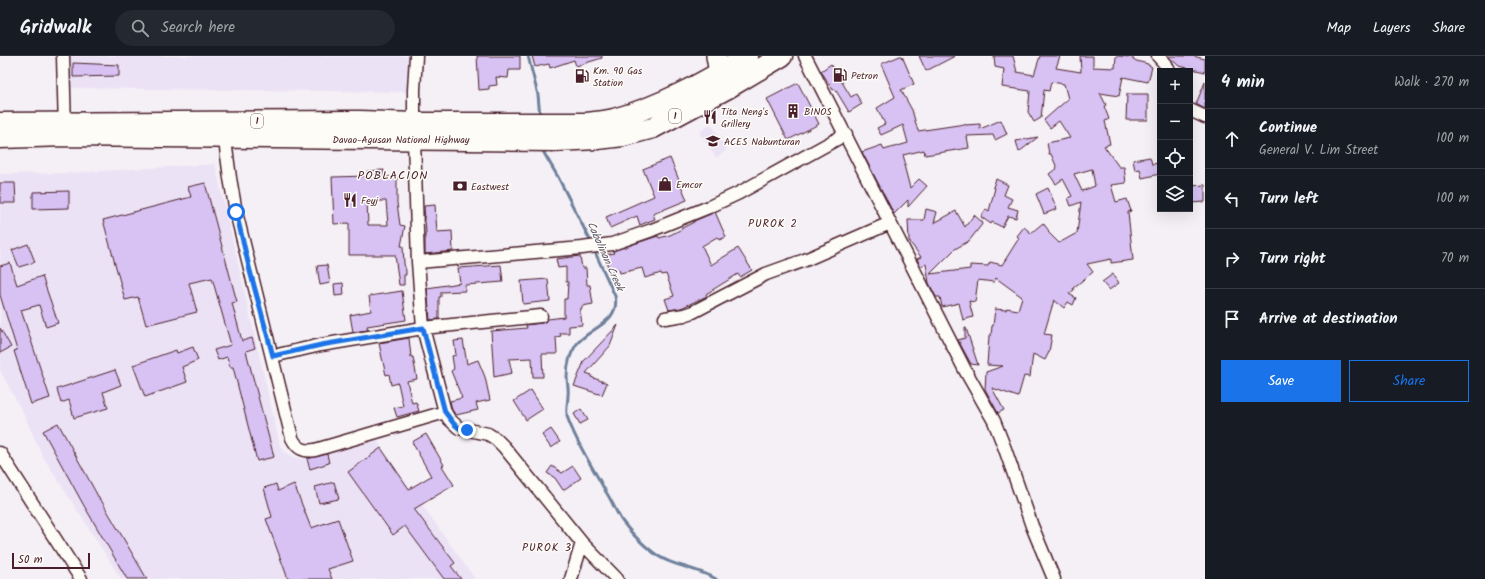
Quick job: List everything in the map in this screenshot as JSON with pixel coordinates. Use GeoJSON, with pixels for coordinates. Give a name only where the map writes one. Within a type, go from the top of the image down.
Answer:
{"type":"FeatureCollection","features":[{"type":"Feature","properties":{"kind":"highway","name":"Davao-Agusan National Highway"},"geometry":{"type":"LineString","coordinates":[[0,123],[66,130],[555,132],[597,139],[623,136],[653,128],[721,73],[748,56]]}},
{"type":"Feature","properties":{"kind":"highway","name":"Davao-Agusan National Highway"},"geometry":{"type":"LineString","coordinates":[[721,73],[782,56]]}},
{"type":"Feature","properties":{"kind":"highway","name":"Davao-Agusan National Highway"},"geometry":{"type":"LineString","coordinates":[[0,138],[66,130]]}},
{"type":"Feature","properties":{"kind":"street"},"geometry":{"type":"LineString","coordinates":[[63,56],[66,130]]}},
{"type":"Feature","properties":{"kind":"street"},"geometry":{"type":"LineString","coordinates":[[416,56],[414,131],[418,262],[423,328],[445,412],[459,428],[488,434],[496,439],[582,543],[617,579]]}},
{"type":"Feature","properties":{"kind":"street"},"geometry":{"type":"LineString","coordinates":[[805,56],[890,223],[910,259],[965,370],[994,421],[1032,526],[1054,579]]}},
{"type":"Feature","properties":{"kind":"street"},"geometry":{"type":"LineString","coordinates":[[1158,56],[1168,68]]}},
{"type":"Feature","properties":{"kind":"street"},"geometry":{"type":"LineString","coordinates":[[1193,111],[1205,117]]}},
{"type":"Feature","properties":{"kind":"street"},"geometry":{"type":"LineString","coordinates":[[224,130],[236,212],[273,356],[292,438],[297,447],[308,451],[315,450],[445,412]]}},
{"type":"Feature","properties":{"kind":"street"},"geometry":{"type":"LineString","coordinates":[[418,262],[596,247],[626,240],[709,207],[739,193],[846,134]]}},
{"type":"Feature","properties":{"kind":"street"},"geometry":{"type":"LineString","coordinates":[[665,318],[693,312],[766,274],[805,260],[890,223]]}},
{"type":"Feature","properties":{"kind":"street"},"geometry":{"type":"LineString","coordinates":[[273,356],[321,345],[423,328],[541,316]]}},
{"type":"Feature","properties":{"kind":"street"},"geometry":{"type":"LineString","coordinates":[[0,453],[81,579]]}},
{"type":"Feature","properties":{"kind":"street"},"geometry":{"type":"LineString","coordinates":[[571,579],[582,543]]}},
{"type":"Feature","properties":{"kind":"shaded area"},"geometry":{"type":"Polygon","coordinates":[[[69,56],[413,56],[411,92],[71,88],[69,56]]]}},
{"type":"Feature","properties":{"kind":"shaded area","name":"ACES Nabunturan"},"geometry":{"type":"Polygon","coordinates":[[[711,124],[727,150],[716,158],[699,132],[711,124]]]}},
{"type":"Feature","properties":{"kind":"shaded area"},"geometry":{"type":"Polygon","coordinates":[[[215,164],[280,445],[284,451],[292,457],[302,459],[374,437],[475,579],[121,579],[42,455],[25,417],[0,370],[0,174],[69,173],[215,164]]]}},
{"type":"Feature","properties":{"kind":"building"},"geometry":{"type":"Polygon","coordinates":[[[477,56],[520,56],[520,70],[509,70],[508,78],[496,77],[497,85],[489,86],[489,89],[479,90],[477,56]]]}},
{"type":"Feature","properties":{"kind":"building"},"geometry":{"type":"Polygon","coordinates":[[[532,56],[602,56],[602,58],[576,66],[574,60],[550,68],[549,64],[535,67],[532,56]]]}},
{"type":"Feature","properties":{"kind":"building"},"geometry":{"type":"Polygon","coordinates":[[[902,56],[914,84],[901,90],[912,110],[918,131],[965,124],[980,124],[980,129],[1001,120],[1007,134],[995,140],[993,135],[967,136],[969,148],[925,155],[924,150],[903,155],[910,188],[919,179],[927,186],[908,207],[908,200],[894,214],[862,152],[882,145],[884,150],[908,143],[903,125],[881,135],[877,128],[885,124],[877,108],[895,97],[881,64],[902,56]]]}},
{"type":"Feature","properties":{"kind":"building"},"geometry":{"type":"Polygon","coordinates":[[[919,56],[955,56],[926,71],[919,56]]]}},
{"type":"Feature","properties":{"kind":"building"},"geometry":{"type":"Polygon","coordinates":[[[994,56],[1013,56],[1017,72],[1034,75],[1040,56],[1060,56],[1056,68],[1081,72],[1080,56],[1093,56],[1093,67],[1115,68],[1116,56],[1133,57],[1133,60],[1148,64],[1152,67],[1148,82],[1123,77],[1119,96],[1100,93],[1106,105],[1104,106],[1109,119],[1105,121],[1110,144],[1104,146],[1119,167],[1124,167],[1126,183],[1111,185],[1116,202],[1127,199],[1131,211],[1128,212],[1133,260],[1111,263],[1111,259],[1087,264],[1093,272],[1073,288],[1074,290],[1069,294],[1076,298],[1073,305],[1068,302],[1064,308],[1054,300],[1044,334],[1052,335],[1049,352],[1045,360],[1033,354],[1030,377],[1024,376],[1018,397],[992,388],[1004,410],[998,413],[985,389],[986,372],[1003,366],[987,365],[989,336],[991,336],[995,309],[1006,310],[1007,308],[1018,310],[1022,297],[996,278],[994,282],[978,280],[975,302],[969,301],[973,317],[963,320],[959,303],[942,307],[940,297],[936,297],[929,283],[926,264],[921,266],[917,259],[921,257],[909,241],[908,220],[924,220],[926,209],[937,212],[934,223],[956,211],[965,227],[974,215],[983,223],[969,241],[955,249],[930,274],[970,269],[970,265],[988,266],[990,262],[1002,265],[1019,238],[1017,236],[1024,227],[1031,233],[1043,223],[1049,231],[1048,232],[1059,243],[1077,233],[1081,202],[1071,206],[1068,198],[1072,196],[1063,179],[1056,184],[1049,174],[1057,168],[1051,154],[1049,154],[1047,143],[1070,138],[1059,121],[1050,128],[1044,120],[1068,99],[1064,84],[1051,82],[1049,91],[1044,90],[1041,118],[1034,122],[1028,112],[1030,91],[1002,87],[1004,69],[995,67],[994,56]],[[1092,169],[1074,174],[1082,191],[1095,186],[1092,169]]]}},
{"type":"Feature","properties":{"kind":"building"},"geometry":{"type":"Polygon","coordinates":[[[1168,56],[1193,56],[1205,59],[1205,72],[1179,66],[1168,56]]]}},
{"type":"Feature","properties":{"kind":"building"},"geometry":{"type":"Polygon","coordinates":[[[73,63],[119,65],[119,76],[73,77],[73,63]]]}},
{"type":"Feature","properties":{"kind":"building"},"geometry":{"type":"Polygon","coordinates":[[[831,64],[851,97],[856,94],[862,104],[849,112],[835,89],[833,90],[821,71],[831,64]]]}},
{"type":"Feature","properties":{"kind":"building"},"geometry":{"type":"Polygon","coordinates":[[[1205,82],[1205,109],[1196,104],[1205,82]]]}},
{"type":"Feature","properties":{"kind":"building","name":"BINOS"},"geometry":{"type":"Polygon","coordinates":[[[798,83],[819,124],[788,140],[767,99],[798,83]]]}},
{"type":"Feature","properties":{"kind":"building"},"geometry":{"type":"Polygon","coordinates":[[[1127,94],[1148,94],[1148,120],[1126,120],[1127,94]]]}},
{"type":"Feature","properties":{"kind":"building"},"geometry":{"type":"Polygon","coordinates":[[[1038,137],[1019,152],[1016,141],[1038,137]]]}},
{"type":"Feature","properties":{"kind":"building"},"geometry":{"type":"Polygon","coordinates":[[[1150,157],[1152,164],[1157,163],[1157,175],[1142,178],[1140,169],[1135,170],[1133,160],[1150,157]]]}},
{"type":"Feature","properties":{"kind":"building","name":"Emcor"},"geometry":{"type":"Polygon","coordinates":[[[670,158],[687,200],[653,214],[655,219],[640,225],[637,216],[610,228],[606,217],[654,196],[643,169],[670,158]]]}},
{"type":"Feature","properties":{"kind":"building"},"geometry":{"type":"Polygon","coordinates":[[[384,170],[384,177],[397,177],[397,203],[400,225],[405,226],[401,246],[403,246],[406,271],[406,275],[404,275],[404,285],[399,285],[395,255],[349,255],[349,223],[334,224],[332,177],[367,176],[367,171],[384,170]],[[367,201],[368,225],[388,225],[386,201],[367,201]]]}},
{"type":"Feature","properties":{"kind":"building"},"geometry":{"type":"Polygon","coordinates":[[[996,179],[1008,185],[1004,195],[1012,199],[1008,207],[1018,210],[1016,218],[1008,216],[1002,227],[992,222],[991,224],[981,217],[986,209],[989,211],[995,188],[993,187],[996,179]]]}},
{"type":"Feature","properties":{"kind":"building"},"geometry":{"type":"Polygon","coordinates":[[[0,183],[15,183],[16,203],[0,203],[0,183]]]}},
{"type":"Feature","properties":{"kind":"building"},"geometry":{"type":"Polygon","coordinates":[[[205,183],[237,302],[232,303],[242,341],[252,338],[255,348],[246,351],[274,457],[257,461],[233,367],[230,367],[227,357],[218,360],[214,350],[231,345],[212,278],[189,283],[197,312],[146,325],[138,297],[125,300],[103,220],[191,197],[188,187],[205,183]]]}},
{"type":"Feature","properties":{"kind":"building"},"geometry":{"type":"Polygon","coordinates":[[[1205,185],[1205,202],[1193,203],[1193,186],[1205,185]]]}},
{"type":"Feature","properties":{"kind":"building"},"geometry":{"type":"Polygon","coordinates":[[[1048,188],[1057,209],[1044,214],[1036,194],[1048,188]]]}},
{"type":"Feature","properties":{"kind":"building"},"geometry":{"type":"Polygon","coordinates":[[[69,191],[69,208],[33,209],[33,192],[69,191]]]}},
{"type":"Feature","properties":{"kind":"building"},"geometry":{"type":"Polygon","coordinates":[[[435,205],[437,232],[452,231],[453,251],[425,254],[426,233],[424,206],[435,205]]]}},
{"type":"Feature","properties":{"kind":"building"},"geometry":{"type":"Polygon","coordinates":[[[715,212],[726,237],[719,240],[717,237],[702,246],[711,265],[738,248],[752,270],[740,277],[738,274],[706,294],[707,296],[681,308],[669,310],[665,299],[674,296],[666,274],[662,275],[661,273],[645,278],[642,268],[620,273],[619,269],[609,272],[605,255],[658,236],[659,238],[670,235],[694,221],[715,212]]]}},
{"type":"Feature","properties":{"kind":"building"},"geometry":{"type":"Polygon","coordinates":[[[28,244],[35,262],[19,267],[12,250],[28,244]]]}},
{"type":"Feature","properties":{"kind":"building"},"geometry":{"type":"Polygon","coordinates":[[[580,256],[582,268],[586,268],[587,285],[590,285],[593,304],[582,306],[582,309],[580,309],[582,325],[569,326],[569,333],[560,333],[561,336],[556,337],[557,354],[542,354],[543,377],[533,377],[532,358],[509,359],[512,373],[494,377],[491,331],[527,328],[526,325],[542,323],[548,319],[564,317],[564,299],[567,299],[568,282],[566,282],[566,267],[558,268],[556,259],[580,256]]]}},
{"type":"Feature","properties":{"kind":"building"},"geometry":{"type":"Polygon","coordinates":[[[10,263],[17,285],[42,276],[58,323],[46,327],[39,305],[21,310],[50,398],[31,404],[14,351],[17,350],[0,295],[0,266],[10,263]]]}},
{"type":"Feature","properties":{"kind":"building"},"geometry":{"type":"Polygon","coordinates":[[[327,265],[330,283],[320,285],[317,266],[327,265]]]}},
{"type":"Feature","properties":{"kind":"building"},"geometry":{"type":"Polygon","coordinates":[[[501,265],[503,282],[465,285],[465,291],[441,292],[441,297],[439,297],[439,319],[430,320],[427,288],[460,283],[458,268],[501,265]]]}},
{"type":"Feature","properties":{"kind":"building"},"geometry":{"type":"Polygon","coordinates":[[[1113,274],[1119,283],[1109,290],[1102,282],[1113,274]]]}},
{"type":"Feature","properties":{"kind":"building"},"geometry":{"type":"Polygon","coordinates":[[[548,279],[550,301],[523,304],[521,281],[548,279]]]}},
{"type":"Feature","properties":{"kind":"building"},"geometry":{"type":"Polygon","coordinates":[[[343,283],[344,295],[335,296],[334,284],[343,283]]]}},
{"type":"Feature","properties":{"kind":"building"},"geometry":{"type":"Polygon","coordinates":[[[402,291],[406,320],[367,326],[368,330],[353,332],[350,315],[371,311],[369,296],[402,291]]]}},
{"type":"Feature","properties":{"kind":"building"},"geometry":{"type":"Polygon","coordinates":[[[618,325],[610,346],[586,373],[592,375],[591,377],[607,383],[602,395],[574,386],[583,364],[582,363],[618,325]]]}},
{"type":"Feature","properties":{"kind":"building"},"geometry":{"type":"Polygon","coordinates":[[[0,328],[11,347],[0,353],[0,328]]]}},
{"type":"Feature","properties":{"kind":"building"},"geometry":{"type":"Polygon","coordinates":[[[965,328],[978,365],[971,364],[958,340],[965,338],[965,328]]]}},
{"type":"Feature","properties":{"kind":"building"},"geometry":{"type":"Polygon","coordinates":[[[409,338],[411,357],[413,357],[417,379],[407,381],[412,403],[416,402],[419,411],[397,417],[394,408],[403,406],[398,383],[391,385],[389,374],[386,375],[379,343],[409,338]]]}},
{"type":"Feature","properties":{"kind":"building"},"geometry":{"type":"Polygon","coordinates":[[[463,340],[467,364],[478,360],[485,377],[490,400],[476,403],[478,410],[456,415],[452,410],[450,401],[462,398],[451,371],[454,369],[452,356],[456,355],[454,341],[463,340]]]}},
{"type":"Feature","properties":{"kind":"building"},"geometry":{"type":"Polygon","coordinates":[[[193,347],[198,360],[182,367],[187,382],[145,397],[133,365],[176,350],[177,353],[193,347]]]}},
{"type":"Feature","properties":{"kind":"building"},"geometry":{"type":"Polygon","coordinates":[[[115,370],[121,385],[103,392],[108,408],[74,418],[69,400],[61,403],[57,389],[115,370]]]}},
{"type":"Feature","properties":{"kind":"building"},"geometry":{"type":"Polygon","coordinates":[[[531,390],[543,409],[526,420],[514,401],[531,390]]]}},
{"type":"Feature","properties":{"kind":"building"},"geometry":{"type":"Polygon","coordinates":[[[581,409],[588,420],[580,424],[574,414],[581,409]]]}},
{"type":"Feature","properties":{"kind":"building"},"geometry":{"type":"Polygon","coordinates":[[[58,423],[100,500],[147,579],[127,579],[83,504],[43,431],[58,423]]]}},
{"type":"Feature","properties":{"kind":"building"},"geometry":{"type":"Polygon","coordinates":[[[551,429],[560,442],[551,448],[542,435],[551,429]]]}},
{"type":"Feature","properties":{"kind":"building"},"geometry":{"type":"Polygon","coordinates":[[[426,434],[444,465],[442,466],[454,485],[414,509],[455,563],[451,566],[461,579],[444,579],[405,526],[393,535],[348,472],[381,448],[409,489],[431,476],[412,442],[426,434]]]}},
{"type":"Feature","properties":{"kind":"building"},"geometry":{"type":"Polygon","coordinates":[[[327,454],[329,463],[310,469],[307,459],[327,454]]]}},
{"type":"Feature","properties":{"kind":"building"},"geometry":{"type":"Polygon","coordinates":[[[552,466],[562,473],[573,466],[581,478],[563,490],[555,478],[547,473],[552,466]]]}},
{"type":"Feature","properties":{"kind":"building"},"geometry":{"type":"Polygon","coordinates":[[[334,482],[339,499],[319,503],[315,487],[334,482]]]}},
{"type":"Feature","properties":{"kind":"building"},"geometry":{"type":"Polygon","coordinates":[[[276,484],[278,491],[294,484],[311,528],[338,519],[353,561],[328,569],[332,579],[288,579],[266,519],[272,517],[264,488],[276,484]]]}},
{"type":"Feature","properties":{"kind":"waterway","name":"Cabalinan Creek"},"geometry":{"type":"LineString","coordinates":[[528,56],[538,95],[540,116]]}},
{"type":"Feature","properties":{"kind":"waterway","name":"Cabalinan Creek"},"geometry":{"type":"LineString","coordinates":[[543,148],[544,153],[592,244]]}},
{"type":"Feature","properties":{"kind":"waterway","name":"Cabalinan Creek"},"geometry":{"type":"LineString","coordinates":[[594,250],[615,296],[616,305],[613,313],[608,319],[581,339],[572,352],[567,373],[568,419],[581,447],[620,518],[633,534],[654,553],[668,561],[701,572],[716,579]]}},
{"type":"Feature","properties":{"kind":"place","name":"Petron"},"geometry":{"type":"Point","coordinates":[840,75]}},
{"type":"Feature","properties":{"kind":"place","name":"Km. 90 Gas Station"},"geometry":{"type":"Point","coordinates":[582,76]}},
{"type":"Feature","properties":{"kind":"place","name":"BINOS"},"geometry":{"type":"Point","coordinates":[793,111]}},
{"type":"Feature","properties":{"kind":"place","name":"Tita Neng's Grillery"},"geometry":{"type":"Point","coordinates":[710,117]}},
{"type":"Feature","properties":{"kind":"place","name":"ACES Nabunturan"},"geometry":{"type":"Point","coordinates":[713,141]}},
{"type":"Feature","properties":{"kind":"place","name":"Emcor"},"geometry":{"type":"Point","coordinates":[665,184]}},
{"type":"Feature","properties":{"kind":"place","name":"Eastwest"},"geometry":{"type":"Point","coordinates":[460,186]}},
{"type":"Feature","properties":{"kind":"place","name":"Feyj"},"geometry":{"type":"Point","coordinates":[350,200]}},
{"type":"Feature","properties":{"kind":"district","name":"POBLACION"},"geometry":{"type":"Point","coordinates":[393,175]}},
{"type":"Feature","properties":{"kind":"district","name":"PUROK 2"},"geometry":{"type":"Point","coordinates":[773,223]}},
{"type":"Feature","properties":{"kind":"district","name":"PUROK 3"},"geometry":{"type":"Point","coordinates":[547,547]}},
{"type":"Feature","properties":{"kind":"route"},"geometry":{"type":"LineString","coordinates":[[236,212],[273,356],[321,345],[423,328],[445,412],[454,424],[459,428],[467,430]]}}]}
